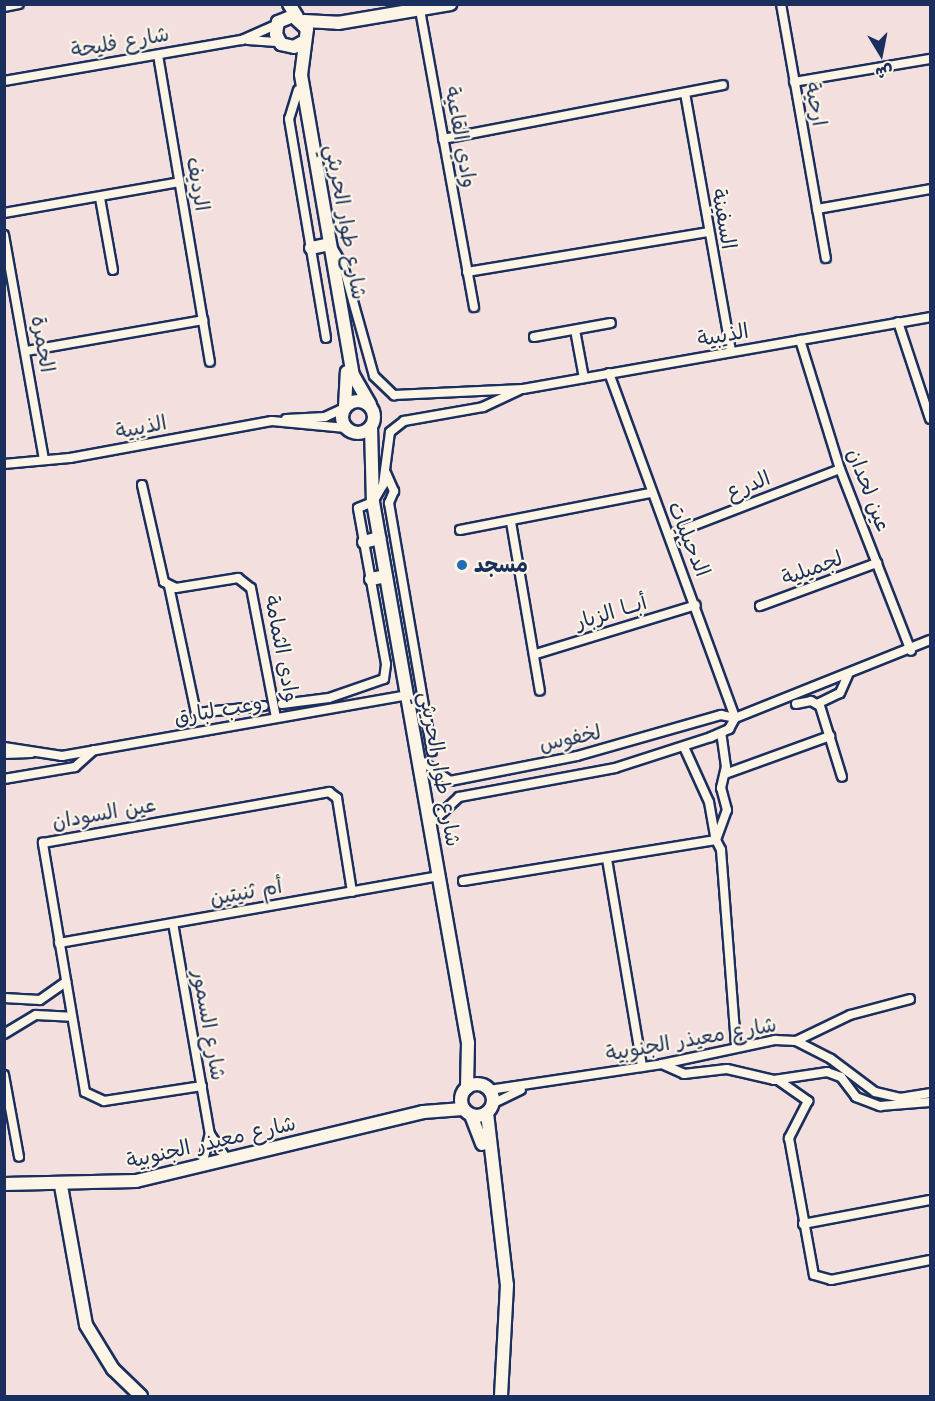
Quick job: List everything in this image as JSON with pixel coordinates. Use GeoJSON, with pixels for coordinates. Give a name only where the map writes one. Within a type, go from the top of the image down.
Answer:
{"type":"FeatureCollection","features":[{"type":"Feature","properties":{"kind":"street"},"geometry":{"type":"LineString","coordinates":[[4,7],[19,4]]}},
{"type":"Feature","properties":{"kind":"street"},"geometry":{"type":"LineString","coordinates":[[282,4],[279,22],[301,19],[338,23],[450,4]]}},
{"type":"Feature","properties":{"kind":"street"},"geometry":{"type":"LineString","coordinates":[[289,4],[301,19]]}},
{"type":"Feature","properties":{"kind":"street","name":"ارحية"},"geometry":{"type":"LineString","coordinates":[[781,4],[826,258]]}},
{"type":"Feature","properties":{"kind":"street","name":"وادي القاعية"},"geometry":{"type":"LineString","coordinates":[[420,10],[474,308]]}},
{"type":"Feature","properties":{"kind":"street","name":"شارع طوار الحريثي"},"geometry":{"type":"LineString","coordinates":[[301,19],[305,40],[301,75],[348,377],[345,407],[348,429],[373,502],[468,1043],[487,1088],[490,1108],[507,1284],[501,1396]]}},
{"type":"Feature","properties":{"kind":"street","name":"شارع فليحة"},"geometry":{"type":"LineString","coordinates":[[4,81],[242,40],[279,22]]}},
{"type":"Feature","properties":{"kind":"street","name":"شارع طوار الحريثي"},"geometry":{"type":"LineString","coordinates":[[279,22],[281,44],[298,90],[354,375],[370,405],[373,502]]}},
{"type":"Feature","properties":{"kind":"street"},"geometry":{"type":"LineString","coordinates":[[281,44],[305,40],[338,23]]}},
{"type":"Feature","properties":{"kind":"street","name":"شارع فليحة"},"geometry":{"type":"LineString","coordinates":[[242,40],[281,44]]}},
{"type":"Feature","properties":{"kind":"street","name":"الرديف"},"geometry":{"type":"LineString","coordinates":[[158,55],[210,362]]}},
{"type":"Feature","properties":{"kind":"street"},"geometry":{"type":"LineString","coordinates":[[794,82],[930,59]]}},
{"type":"Feature","properties":{"kind":"street"},"geometry":{"type":"LineString","coordinates":[[443,140],[723,85]]}},
{"type":"Feature","properties":{"kind":"street"},"geometry":{"type":"LineString","coordinates":[[298,90],[289,119],[326,338]]}},
{"type":"Feature","properties":{"kind":"street","name":"السفينة"},"geometry":{"type":"LineString","coordinates":[[685,93],[731,351]]}},
{"type":"Feature","properties":{"kind":"street"},"geometry":{"type":"LineString","coordinates":[[5,215],[180,182]]}},
{"type":"Feature","properties":{"kind":"street"},"geometry":{"type":"LineString","coordinates":[[817,209],[930,189]]}},
{"type":"Feature","properties":{"kind":"street"},"geometry":{"type":"LineString","coordinates":[[100,198],[112,270]]}},
{"type":"Feature","properties":{"kind":"street"},"geometry":{"type":"LineString","coordinates":[[467,272],[708,232]]}},
{"type":"Feature","properties":{"kind":"street","name":"الحمرة"},"geometry":{"type":"LineString","coordinates":[[4,235],[44,459]]}},
{"type":"Feature","properties":{"kind":"street"},"geometry":{"type":"LineString","coordinates":[[311,248],[327,245]]}},
{"type":"Feature","properties":{"kind":"street","name":"الذيبية"},"geometry":{"type":"LineString","coordinates":[[327,245],[341,259],[368,362],[384,390],[400,395],[450,389],[486,392],[523,389],[930,317]]}},
{"type":"Feature","properties":{"kind":"street"},"geometry":{"type":"LineString","coordinates":[[26,351],[203,320]]}},
{"type":"Feature","properties":{"kind":"street"},"geometry":{"type":"LineString","coordinates":[[898,322],[930,419]]}},
{"type":"Feature","properties":{"kind":"street"},"geometry":{"type":"LineString","coordinates":[[534,338],[611,323]]}},
{"type":"Feature","properties":{"kind":"street"},"geometry":{"type":"LineString","coordinates":[[575,330],[584,378]]}},
{"type":"Feature","properties":{"kind":"street","name":"عين لحدان"},"geometry":{"type":"LineString","coordinates":[[800,340],[840,469],[912,651]]}},
{"type":"Feature","properties":{"kind":"street","name":"الدحيليات"},"geometry":{"type":"LineString","coordinates":[[609,373],[651,493],[696,605],[735,718]]}},
{"type":"Feature","properties":{"kind":"street","name":"الذيبية"},"geometry":{"type":"LineString","coordinates":[[364,542],[358,508],[373,502],[386,472],[386,443],[399,423],[488,405],[523,389]]}},
{"type":"Feature","properties":{"kind":"street"},"geometry":{"type":"LineString","coordinates":[[486,392],[488,405]]}},
{"type":"Feature","properties":{"kind":"street"},"geometry":{"type":"LineString","coordinates":[[345,407],[357,400],[370,405]]}},
{"type":"Feature","properties":{"kind":"street","name":"الذيبية"},"geometry":{"type":"LineString","coordinates":[[4,464],[283,420],[325,417],[345,407]]}},
{"type":"Feature","properties":{"kind":"street","name":"الذيبية"},"geometry":{"type":"LineString","coordinates":[[283,420],[348,429]]}},
{"type":"Feature","properties":{"kind":"street"},"geometry":{"type":"LineString","coordinates":[[348,429],[371,427]]}},
{"type":"Feature","properties":{"kind":"street","name":"الدرع"},"geometry":{"type":"LineString","coordinates":[[669,535],[840,469]]}},
{"type":"Feature","properties":{"kind":"street"},"geometry":{"type":"LineString","coordinates":[[386,472],[394,491],[389,504],[432,751]]}},
{"type":"Feature","properties":{"kind":"street"},"geometry":{"type":"LineString","coordinates":[[142,485],[158,569],[169,586],[196,713],[264,706]]}},
{"type":"Feature","properties":{"kind":"street"},"geometry":{"type":"LineString","coordinates":[[460,530],[511,522],[651,493]]}},
{"type":"Feature","properties":{"kind":"street"},"geometry":{"type":"LineString","coordinates":[[511,522],[536,654],[540,691]]}},
{"type":"Feature","properties":{"kind":"street"},"geometry":{"type":"LineString","coordinates":[[282,704],[329,698],[384,679],[364,542],[380,538]]}},
{"type":"Feature","properties":{"kind":"street","name":"لجميلية"},"geometry":{"type":"LineString","coordinates":[[760,606],[877,563]]}},
{"type":"Feature","properties":{"kind":"street"},"geometry":{"type":"LineString","coordinates":[[371,579],[386,576]]}},
{"type":"Feature","properties":{"kind":"street","name":"وادى الثمامة"},"geometry":{"type":"LineString","coordinates":[[169,586],[238,578],[251,588],[276,718]]}},
{"type":"Feature","properties":{"kind":"street","name":"أبــا الزبار"},"geometry":{"type":"LineString","coordinates":[[536,654],[696,605]]}},
{"type":"Feature","properties":{"kind":"street","name":"لخفوس"},"geometry":{"type":"LineString","coordinates":[[429,825],[463,796],[589,775],[684,747],[721,733],[735,718],[912,651],[930,640]]}},
{"type":"Feature","properties":{"kind":"street"},"geometry":{"type":"LineString","coordinates":[[796,704],[814,702],[840,693],[848,675]]}},
{"type":"Feature","properties":{"kind":"street"},"geometry":{"type":"LineString","coordinates":[[807,691],[830,736],[842,777]]}},
{"type":"Feature","properties":{"kind":"street","name":"وعب لبارق"},"geometry":{"type":"LineString","coordinates":[[4,754],[94,750],[407,695]]}},
{"type":"Feature","properties":{"kind":"street","name":"لخفوس"},"geometry":{"type":"LineString","coordinates":[[417,758],[440,777],[453,780],[619,746],[721,715],[735,718]]}},
{"type":"Feature","properties":{"kind":"street"},"geometry":{"type":"LineString","coordinates":[[716,840],[727,818],[720,788],[724,774],[721,733]]}},
{"type":"Feature","properties":{"kind":"street"},"geometry":{"type":"LineString","coordinates":[[724,774],[830,736]]}},
{"type":"Feature","properties":{"kind":"street","name":"وعب لبارق"},"geometry":{"type":"LineString","coordinates":[[4,747],[35,753]]}},
{"type":"Feature","properties":{"kind":"street"},"geometry":{"type":"LineString","coordinates":[[684,747],[709,802],[716,840],[722,850],[736,1047]]}},
{"type":"Feature","properties":{"kind":"street"},"geometry":{"type":"LineString","coordinates":[[4,779],[75,767],[94,750]]}},
{"type":"Feature","properties":{"kind":"street","name":"عين السودان"},"geometry":{"type":"LineString","coordinates":[[202,1086],[104,1101],[90,1098],[71,1017],[41,848],[52,839],[328,792],[337,798],[352,892]]}},
{"type":"Feature","properties":{"kind":"street"},"geometry":{"type":"LineString","coordinates":[[463,881],[716,840]]}},
{"type":"Feature","properties":{"kind":"street"},"geometry":{"type":"LineString","coordinates":[[607,859],[642,1067]]}},
{"type":"Feature","properties":{"kind":"street","name":"أم ثنيتين"},"geometry":{"type":"LineString","coordinates":[[59,943],[438,876]]}},
{"type":"Feature","properties":{"kind":"street","name":"شارع السمور"},"geometry":{"type":"LineString","coordinates":[[173,922],[210,1134],[226,1159]]}},
{"type":"Feature","properties":{"kind":"street"},"geometry":{"type":"LineString","coordinates":[[4,998],[34,1001],[66,982]]}},
{"type":"Feature","properties":{"kind":"street","name":"شارع معيذر الجنوبية"},"geometry":{"type":"LineString","coordinates":[[423,1112],[465,1090],[533,1087],[662,1064],[736,1047],[796,1041],[850,1016],[910,999]]}},
{"type":"Feature","properties":{"kind":"street"},"geometry":{"type":"LineString","coordinates":[[34,1001],[36,1015]]}},
{"type":"Feature","properties":{"kind":"street"},"geometry":{"type":"LineString","coordinates":[[4,1034],[36,1015],[71,1017]]}},
{"type":"Feature","properties":{"kind":"street"},"geometry":{"type":"LineString","coordinates":[[796,1041],[831,1059],[874,1092],[900,1098],[930,1093]]}},
{"type":"Feature","properties":{"kind":"street","name":"شارع طوار الحريثي"},"geometry":{"type":"LineString","coordinates":[[467,1112],[465,1090],[468,1043]]}},
{"type":"Feature","properties":{"kind":"street"},"geometry":{"type":"LineString","coordinates":[[662,1064],[684,1074],[727,1069],[778,1080],[827,1072],[841,1077],[856,1097],[880,1106],[930,1102]]}},
{"type":"Feature","properties":{"kind":"street"},"geometry":{"type":"LineString","coordinates":[[4,1075],[19,1157]]}},
{"type":"Feature","properties":{"kind":"street"},"geometry":{"type":"LineString","coordinates":[[778,1080],[808,1101],[789,1138],[811,1270],[819,1279],[930,1260]]}},
{"type":"Feature","properties":{"kind":"street","name":"شارع معيذر الجنوبية"},"geometry":{"type":"LineString","coordinates":[[4,1184],[60,1186],[136,1180],[423,1112],[467,1112],[490,1108],[533,1087]]}},
{"type":"Feature","properties":{"kind":"street"},"geometry":{"type":"LineString","coordinates":[[467,1112],[481,1140],[499,1257],[494,1396]]}},
{"type":"Feature","properties":{"kind":"street","name":"شارع السمور"},"geometry":{"type":"LineString","coordinates":[[202,1165],[210,1134]]}},
{"type":"Feature","properties":{"kind":"street"},"geometry":{"type":"LineString","coordinates":[[60,1186],[86,1325],[113,1370],[141,1396]]}},
{"type":"Feature","properties":{"kind":"street"},"geometry":{"type":"LineString","coordinates":[[803,1224],[930,1200]]}},
{"type":"Feature","properties":{"kind":"place","name":"مسجد"},"geometry":{"type":"Point","coordinates":[462,565]}}]}
